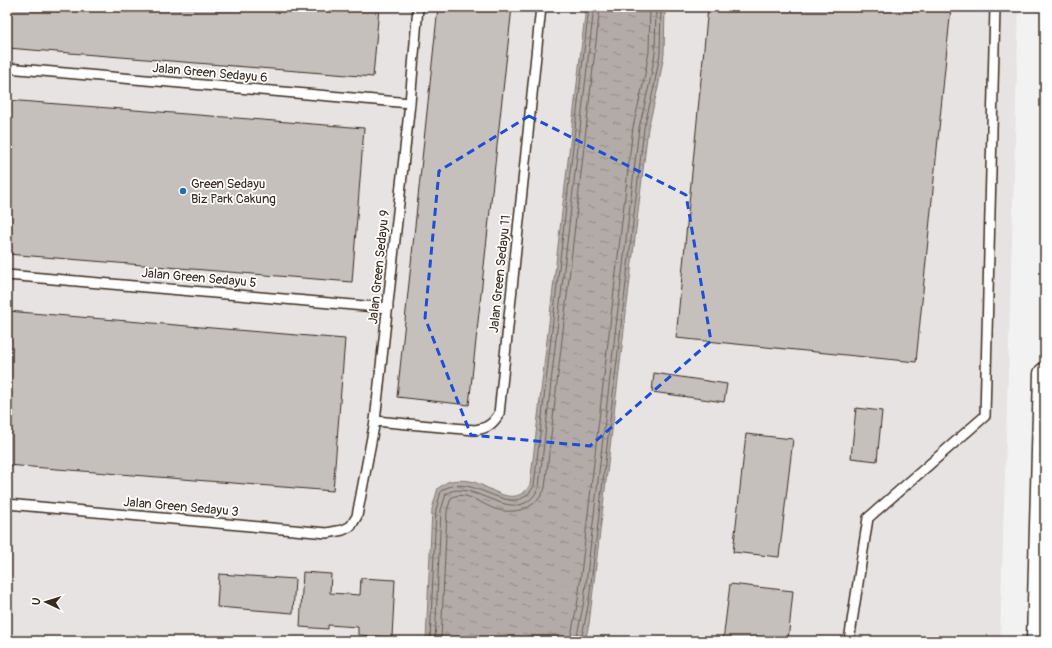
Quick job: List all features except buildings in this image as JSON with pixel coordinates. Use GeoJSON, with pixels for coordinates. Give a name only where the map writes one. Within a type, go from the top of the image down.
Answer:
{"type":"FeatureCollection","features":[{"type":"Feature","properties":{"kind":"street"},"geometry":{"type":"LineString","coordinates":[[1038,641],[1045,374]]}},
{"type":"Feature","properties":{"kind":"lane","name":"Jalan Green Sedayu 9"},"geometry":{"type":"LineString","coordinates":[[351,526],[359,509],[375,421],[410,103],[418,7]]}},
{"type":"Feature","properties":{"kind":"lane","name":"Jalan Green Sedayu 11"},"geometry":{"type":"LineString","coordinates":[[375,421],[475,430],[487,428],[493,423],[499,414],[541,7]]}},
{"type":"Feature","properties":{"kind":"lane"},"geometry":{"type":"LineString","coordinates":[[849,641],[868,518],[985,416],[995,7]]}},
{"type":"Feature","properties":{"kind":"lane","name":"Jalan Green Sedayu 6"},"geometry":{"type":"LineString","coordinates":[[7,68],[410,103]]}},
{"type":"Feature","properties":{"kind":"lane","name":"Jalan Green Sedayu 5"},"geometry":{"type":"LineString","coordinates":[[7,275],[388,308]]}},
{"type":"Feature","properties":{"kind":"lane","name":"Jalan Green Sedayu 3"},"geometry":{"type":"LineString","coordinates":[[7,504],[327,532],[343,530],[351,526]]}},
{"type":"Feature","properties":{"kind":"highlighted area"},"geometry":{"type":"Polygon","coordinates":[[[529,116],[686,195],[711,341],[590,446],[471,435],[425,318],[439,171],[529,116]]]}},
{"type":"Feature","properties":{"kind":"shaded area"},"geometry":{"type":"Polygon","coordinates":[[[7,7],[1019,7],[1000,641],[7,641],[7,7]]]}},
{"type":"Feature","properties":{"kind":"water"},"geometry":{"type":"Polygon","coordinates":[[[586,7],[665,7],[664,54],[658,88],[648,128],[589,624],[585,641],[426,641],[432,509],[438,488],[449,481],[468,481],[478,483],[501,494],[516,496],[530,485],[586,7]]]}},
{"type":"Feature","properties":{"kind":"place","name":"Green Sedayu Biz Park Cakung"},"geometry":{"type":"Point","coordinates":[183,191]}}]}
